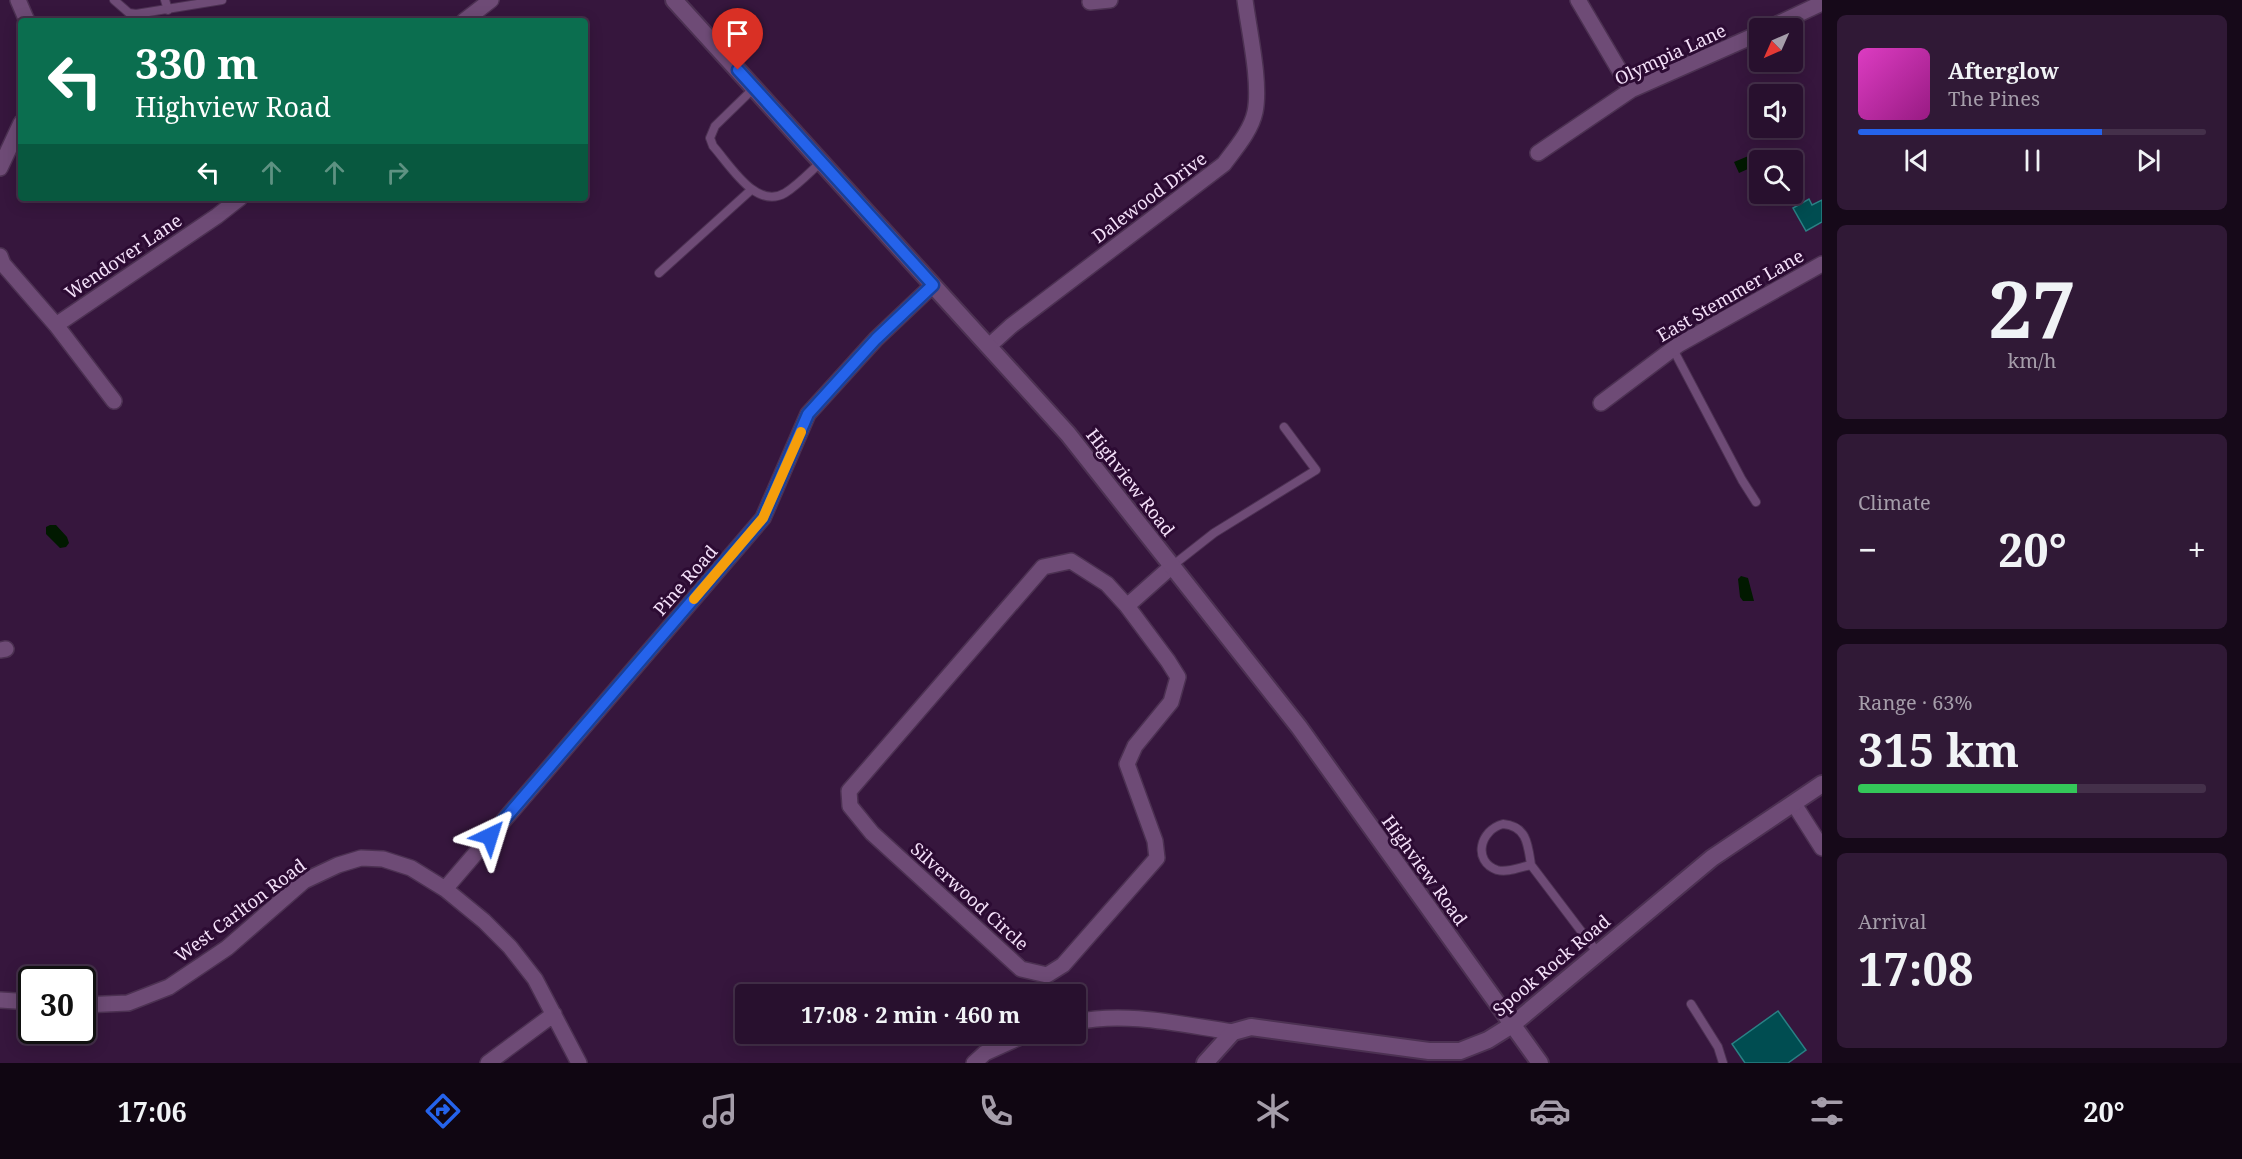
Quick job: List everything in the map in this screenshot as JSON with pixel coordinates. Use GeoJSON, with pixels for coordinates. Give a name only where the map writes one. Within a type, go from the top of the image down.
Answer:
{"type":"FeatureCollection","features":[{"type":"Feature","properties":{"kind":"street"},"geometry":{"type":"LineString","coordinates":[[468,18],[491,0]]}},
{"type":"Feature","properties":{"kind":"street","name":"Highview Road"},"geometry":{"type":"LineString","coordinates":[[674,0],[1068,434],[1299,727],[1540,1063]]}},
{"type":"Feature","properties":{"kind":"street"},"geometry":{"type":"LineString","coordinates":[[1090,2],[1110,0]]}},
{"type":"Feature","properties":{"kind":"street","name":"Dalewood Drive"},"geometry":{"type":"LineString","coordinates":[[989,346],[1011,326],[1224,164],[1242,140],[1255,113],[1256,81],[1245,0]]}},
{"type":"Feature","properties":{"kind":"street"},"geometry":{"type":"LineString","coordinates":[[1578,0],[1632,90]]}},
{"type":"Feature","properties":{"kind":"street"},"geometry":{"type":"LineString","coordinates":[[22,1],[26,18]]}},
{"type":"Feature","properties":{"kind":"street"},"geometry":{"type":"LineString","coordinates":[[1790,18],[1822,3]]}},
{"type":"Feature","properties":{"kind":"street","name":"Olympia Lane"},"geometry":{"type":"LineString","coordinates":[[1539,153],[1632,90],[1749,38]]}},
{"type":"Feature","properties":{"kind":"street"},"geometry":{"type":"LineString","coordinates":[[0,168],[18,129]]}},
{"type":"Feature","properties":{"kind":"street","name":"Wendover Lane"},"geometry":{"type":"LineString","coordinates":[[56,325],[236,201]]}},
{"type":"Feature","properties":{"kind":"street"},"geometry":{"type":"LineString","coordinates":[[0,256],[3,264],[56,325],[114,400]]}},
{"type":"Feature","properties":{"kind":"street","name":"East Stemmer Lane"},"geometry":{"type":"LineString","coordinates":[[1601,403],[1673,349],[1822,264]]}},
{"type":"Feature","properties":{"kind":"street","name":"Pine Road"},"geometry":{"type":"LineString","coordinates":[[445,889],[763,518],[808,414],[876,339],[933,285]]}},
{"type":"Feature","properties":{"kind":"street","name":"Silverwood Circle"},"geometry":{"type":"LineString","coordinates":[[1071,561],[1107,584],[1127,606],[1178,677],[1171,702],[1135,746],[1127,764],[1155,841],[1157,858],[1063,965],[1047,975],[1021,969],[872,833],[850,806],[849,791],[1043,567],[1071,561]]}},
{"type":"Feature","properties":{"kind":"street"},"geometry":{"type":"LineString","coordinates":[[1127,606],[1172,566]]}},
{"type":"Feature","properties":{"kind":"street","name":"Spook Rock Road"},"geometry":{"type":"LineString","coordinates":[[1233,1032],[1251,1028],[1429,1051],[1460,1051],[1488,1040],[1512,1025],[1712,858],[1822,784]]}},
{"type":"Feature","properties":{"kind":"street"},"geometry":{"type":"LineString","coordinates":[[1794,804],[1822,848]]}},
{"type":"Feature","properties":{"kind":"street","name":"West Carlton Road"},"geometry":{"type":"LineString","coordinates":[[96,1004],[128,1003],[169,987],[227,948],[304,881],[338,865],[362,858],[383,859],[411,868],[445,889],[484,921],[510,947],[535,979],[579,1063]]}},
{"type":"Feature","properties":{"kind":"street"},"geometry":{"type":"LineString","coordinates":[[0,1000],[18,1001]]}},
{"type":"Feature","properties":{"kind":"street"},"geometry":{"type":"LineString","coordinates":[[488,1063],[554,1014]]}},
{"type":"Feature","properties":{"kind":"street"},"geometry":{"type":"LineString","coordinates":[[1086,1021],[1121,1019],[1159,1021],[1233,1032]]}},
{"type":"Feature","properties":{"kind":"street"},"geometry":{"type":"LineString","coordinates":[[1205,1063],[1233,1032]]}},
{"type":"Feature","properties":{"kind":"street"},"geometry":{"type":"LineString","coordinates":[[974,1063],[985,1053],[1005,1044]]}},
{"type":"Feature","properties":{"kind":"lane"},"geometry":{"type":"LineString","coordinates":[[114,0],[129,13],[168,10],[222,0]]}},
{"type":"Feature","properties":{"kind":"lane"},"geometry":{"type":"LineString","coordinates":[[165,0],[168,10]]}},
{"type":"Feature","properties":{"kind":"lane"},"geometry":{"type":"LineString","coordinates":[[754,88],[715,126],[710,138],[713,146],[751,190],[772,198],[786,193],[821,162]]}},
{"type":"Feature","properties":{"kind":"lane"},"geometry":{"type":"LineString","coordinates":[[659,273],[751,190]]}},
{"type":"Feature","properties":{"kind":"lane"},"geometry":{"type":"LineString","coordinates":[[1673,349],[1755,502]]}},
{"type":"Feature","properties":{"kind":"lane"},"geometry":{"type":"LineString","coordinates":[[1172,566],[1214,533],[1316,470],[1284,427]]}},
{"type":"Feature","properties":{"kind":"lane"},"geometry":{"type":"LineString","coordinates":[[1531,865],[1505,871],[1491,866],[1482,853],[1484,837],[1495,826],[1503,824],[1517,828],[1526,839],[1531,865],[1597,952]]}},
{"type":"Feature","properties":{"kind":"lane"},"geometry":{"type":"LineString","coordinates":[[1691,1004],[1718,1047],[1723,1063]]}},
{"type":"Feature","properties":{"kind":"shaded area"},"geometry":{"type":"Polygon","coordinates":[[[1749,156],[1749,168],[1739,173],[1734,162],[1749,156]]]}},
{"type":"Feature","properties":{"kind":"shaded area"},"geometry":{"type":"Polygon","coordinates":[[[56,525],[67,537],[69,543],[66,547],[60,548],[46,534],[46,527],[56,525]]]}},
{"type":"Feature","properties":{"kind":"shaded area"},"geometry":{"type":"Polygon","coordinates":[[[1741,576],[1748,578],[1754,601],[1743,601],[1740,597],[1738,579],[1741,576]]]}},
{"type":"Feature","properties":{"kind":"building"},"geometry":{"type":"Polygon","coordinates":[[[1809,199],[1812,205],[1822,200],[1822,222],[1806,231],[1793,208],[1809,199]]]}},
{"type":"Feature","properties":{"kind":"building"},"geometry":{"type":"Polygon","coordinates":[[[1778,1011],[1806,1050],[1788,1063],[1745,1063],[1732,1044],[1778,1011]]]}},
{"type":"Feature","properties":{"kind":"slow traffic"},"geometry":{"type":"LineString","coordinates":[[694,599],[763,518],[801,432]]}},
{"type":"Feature","properties":{"kind":"route"},"geometry":{"type":"LineString","coordinates":[[490,836],[763,518],[808,414],[876,339],[933,285],[738,70]]}}]}
